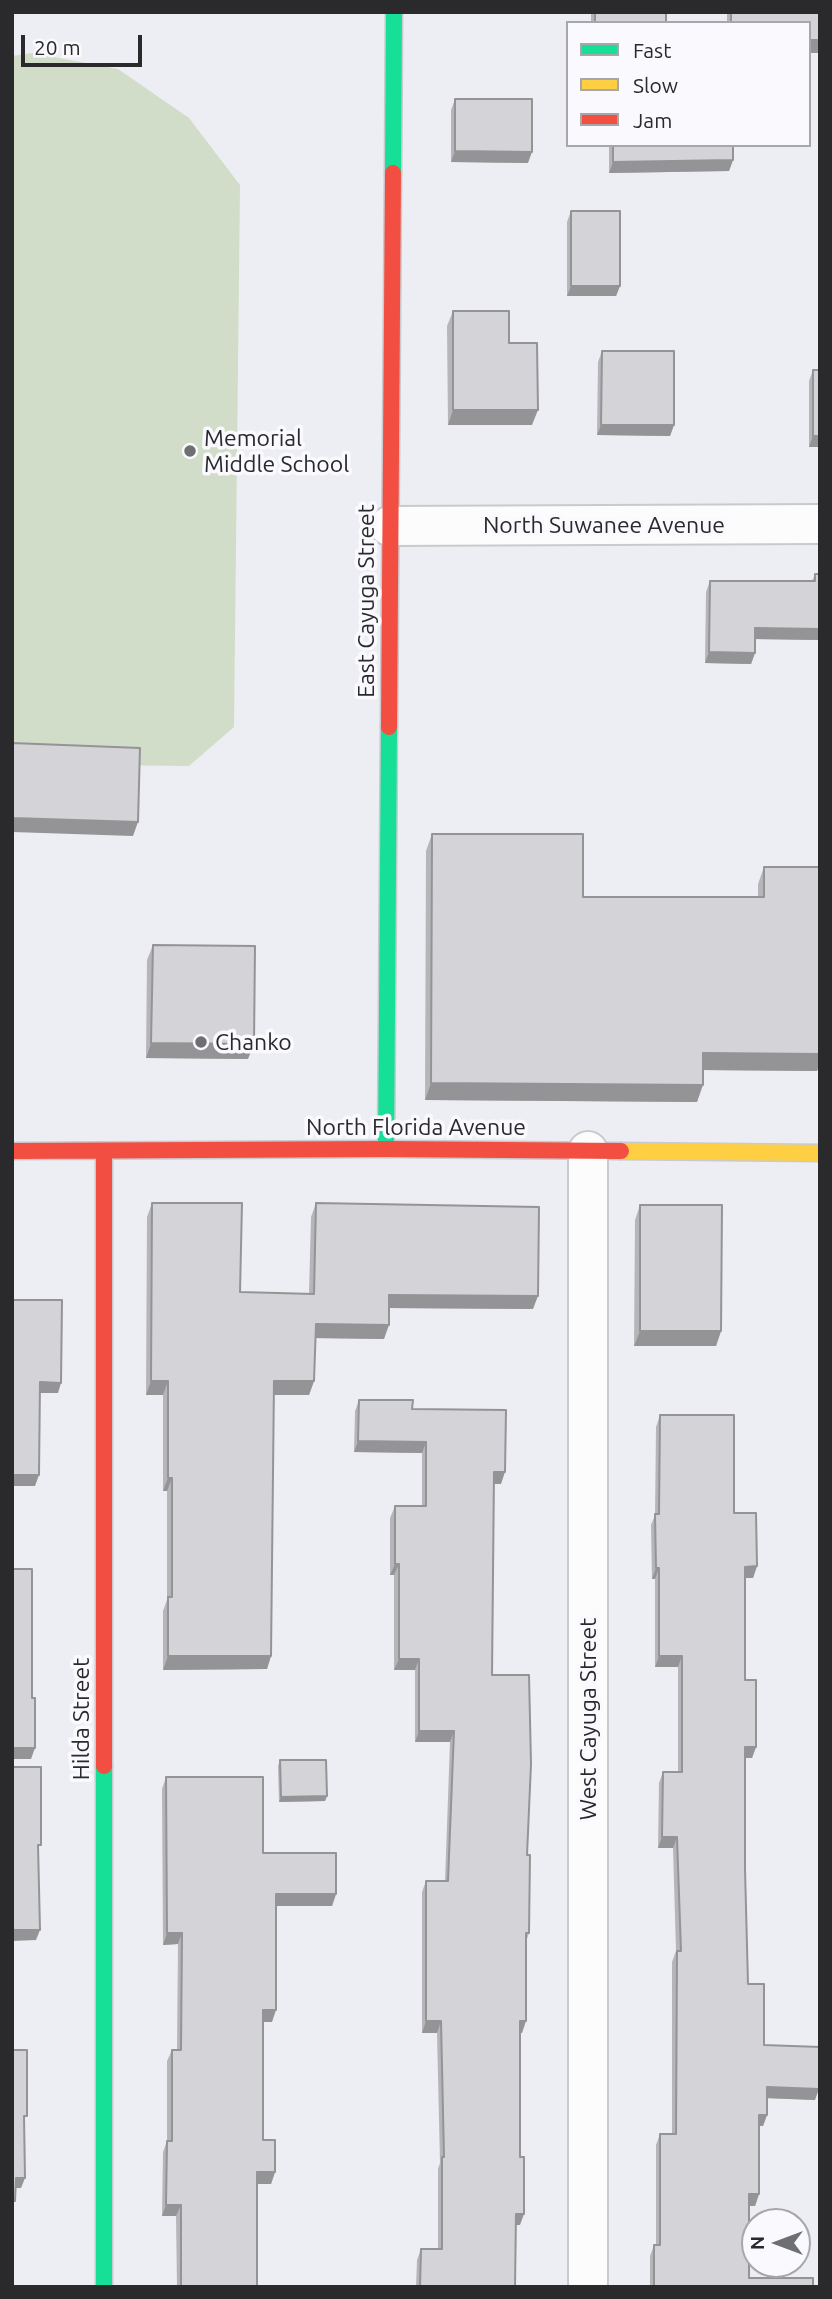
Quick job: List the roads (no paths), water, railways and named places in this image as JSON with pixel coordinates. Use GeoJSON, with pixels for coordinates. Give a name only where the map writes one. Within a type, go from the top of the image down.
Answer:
{"type":"FeatureCollection","features":[{"type":"Feature","properties":{"kind":"street","name":"East Cayuga Street"},"geometry":{"type":"LineString","coordinates":[[386,1149],[394,12]]}},
{"type":"Feature","properties":{"kind":"street","name":"North Suwanee Avenue"},"geometry":{"type":"LineString","coordinates":[[389,526],[820,524]]}},
{"type":"Feature","properties":{"kind":"street","name":"North Florida Avenue"},"geometry":{"type":"LineString","coordinates":[[12,1151],[386,1149],[820,1153]]}},
{"type":"Feature","properties":{"kind":"street","name":"Hilda Street"},"geometry":{"type":"LineString","coordinates":[[104,1151],[104,2287]]}},
{"type":"Feature","properties":{"kind":"street","name":"West Cayuga Street"},"geometry":{"type":"LineString","coordinates":[[588,1151],[588,2287]]}},
{"type":"Feature","properties":{"kind":"place","name":"Memorial Middle School"},"geometry":{"type":"Point","coordinates":[190,451]}},
{"type":"Feature","properties":{"kind":"place","name":"Chanko"},"geometry":{"type":"Point","coordinates":[201,1042]}}]}
